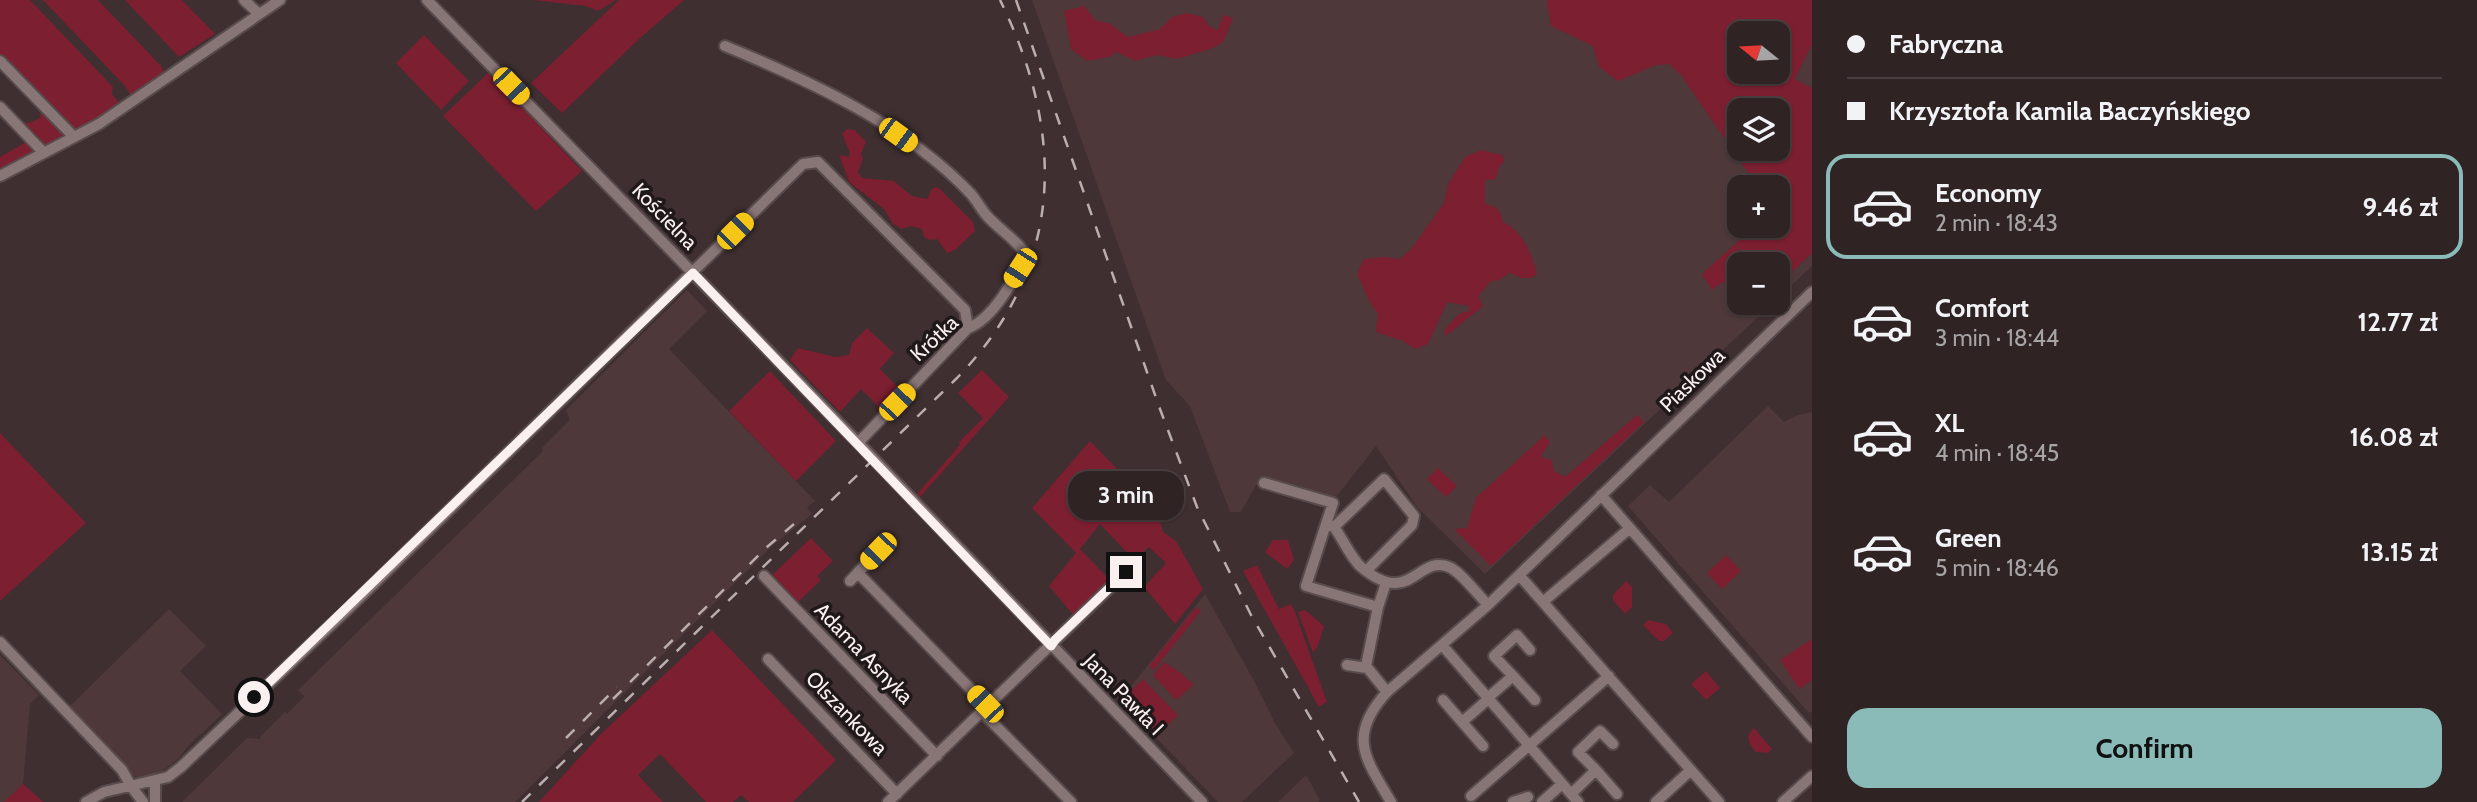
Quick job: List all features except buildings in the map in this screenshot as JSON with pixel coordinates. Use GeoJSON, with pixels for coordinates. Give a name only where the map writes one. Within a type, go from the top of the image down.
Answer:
{"type":"FeatureCollection","features":[{"type":"Feature","properties":{"kind":"street"},"geometry":{"type":"LineString","coordinates":[[244,0],[258,14]]}},
{"type":"Feature","properties":{"kind":"street"},"geometry":{"type":"LineString","coordinates":[[0,176],[99,124],[280,0]]}},
{"type":"Feature","properties":{"kind":"street","name":"Kościelna"},"geometry":{"type":"LineString","coordinates":[[428,0],[874,459]]}},
{"type":"Feature","properties":{"kind":"street","name":"Krótka"},"geometry":{"type":"LineString","coordinates":[[724,46],[821,88],[898,135],[953,177],[972,195],[987,216],[1015,239],[1025,253],[1020,268],[985,319],[968,328],[858,443]]}},
{"type":"Feature","properties":{"kind":"street"},"geometry":{"type":"LineString","coordinates":[[0,61],[74,137]]}},
{"type":"Feature","properties":{"kind":"street"},"geometry":{"type":"LineString","coordinates":[[0,107],[44,153]]}},
{"type":"Feature","properties":{"kind":"street"},"geometry":{"type":"LineString","coordinates":[[86,802],[104,792],[167,778],[181,767],[803,164],[818,162],[965,310],[968,328]]}},
{"type":"Feature","properties":{"kind":"street","name":"Piaskowa"},"geometry":{"type":"LineString","coordinates":[[1391,802],[1365,756],[1363,737],[1372,708],[1488,605],[1812,292]]}},
{"type":"Feature","properties":{"kind":"street","name":"Jana Pawła I"},"geometry":{"type":"LineString","coordinates":[[874,459],[1202,802]]}},
{"type":"Feature","properties":{"kind":"street"},"geometry":{"type":"LineString","coordinates":[[1330,525],[1384,479],[1404,502],[1414,516],[1412,525],[1367,570]]}},
{"type":"Feature","properties":{"kind":"street"},"geometry":{"type":"LineString","coordinates":[[1264,483],[1333,503],[1330,525],[1307,586],[1378,607]]}},
{"type":"Feature","properties":{"kind":"street"},"geometry":{"type":"LineString","coordinates":[[1601,495],[1811,735]]}},
{"type":"Feature","properties":{"kind":"street"},"geometry":{"type":"LineString","coordinates":[[1330,525],[1358,563],[1386,583],[1397,584],[1430,567],[1443,566],[1454,570],[1488,605]]}},
{"type":"Feature","properties":{"kind":"street"},"geometry":{"type":"LineString","coordinates":[[1544,601],[1629,529]]}},
{"type":"Feature","properties":{"kind":"street"},"geometry":{"type":"LineString","coordinates":[[878,551],[854,577],[1071,802]]}},
{"type":"Feature","properties":{"kind":"street","name":"Olszankowa"},"geometry":{"type":"LineString","coordinates":[[768,659],[892,798],[1126,572]]}},
{"type":"Feature","properties":{"kind":"street"},"geometry":{"type":"LineString","coordinates":[[1519,575],[1719,802]]}},
{"type":"Feature","properties":{"kind":"street","name":"Adama Asnyka"},"geometry":{"type":"LineString","coordinates":[[764,576],[937,755]]}},
{"type":"Feature","properties":{"kind":"street"},"geometry":{"type":"LineString","coordinates":[[1367,668],[1378,607],[1386,583]]}},
{"type":"Feature","properties":{"kind":"street"},"geometry":{"type":"LineString","coordinates":[[1530,650],[1517,635],[1494,656],[1535,700]]}},
{"type":"Feature","properties":{"kind":"street"},"geometry":{"type":"LineString","coordinates":[[0,642],[122,770],[143,802]]}},
{"type":"Feature","properties":{"kind":"street"},"geometry":{"type":"LineString","coordinates":[[1443,645],[1574,798],[1596,771]]}},
{"type":"Feature","properties":{"kind":"street"},"geometry":{"type":"LineString","coordinates":[[1347,665],[1367,668],[1387,692]]}},
{"type":"Feature","properties":{"kind":"street"},"geometry":{"type":"LineString","coordinates":[[1462,722],[1513,676]]}},
{"type":"Feature","properties":{"kind":"street"},"geometry":{"type":"LineString","coordinates":[[1471,796],[1609,676]]}},
{"type":"Feature","properties":{"kind":"street"},"geometry":{"type":"LineString","coordinates":[[1443,700],[1483,746]]}},
{"type":"Feature","properties":{"kind":"street"},"geometry":{"type":"LineString","coordinates":[[1613,744],[1600,732],[1578,752],[1617,794]]}},
{"type":"Feature","properties":{"kind":"street"},"geometry":{"type":"LineString","coordinates":[[1656,802],[1691,770]]}},
{"type":"Feature","properties":{"kind":"street"},"geometry":{"type":"LineString","coordinates":[[1783,802],[1812,776]]}},
{"type":"Feature","properties":{"kind":"street"},"geometry":{"type":"LineString","coordinates":[[155,782],[155,802]]}},
{"type":"Feature","properties":{"kind":"street"},"geometry":{"type":"LineString","coordinates":[[1542,802],[1562,784]]}},
{"type":"Feature","properties":{"kind":"street"},"geometry":{"type":"LineString","coordinates":[[1513,802],[1528,797]]}},
{"type":"Feature","properties":{"kind":"shaded area"},"geometry":{"type":"Polygon","coordinates":[[[0,0],[30,0],[113,87],[112,94],[121,105],[101,119],[72,131],[0,55],[0,0]]]}},
{"type":"Feature","properties":{"kind":"shaded area"},"geometry":{"type":"Polygon","coordinates":[[[43,0],[98,0],[161,66],[165,74],[132,97],[125,86],[43,0]]]}},
{"type":"Feature","properties":{"kind":"shaded area"},"geometry":{"type":"Polygon","coordinates":[[[125,0],[182,0],[215,34],[179,57],[125,0]]]}},
{"type":"Feature","properties":{"kind":"shaded area"},"geometry":{"type":"Polygon","coordinates":[[[532,0],[616,0],[598,11],[586,6],[532,0]]]}},
{"type":"Feature","properties":{"kind":"shaded area"},"geometry":{"type":"Polygon","coordinates":[[[619,0],[684,0],[562,113],[531,83],[619,0]]]}},
{"type":"Feature","properties":{"kind":"shaded area"},"geometry":{"type":"Polygon","coordinates":[[[1032,0],[1812,0],[1812,266],[1790,287],[1790,252],[1727,252],[1727,315],[1760,315],[1485,574],[1417,507],[1376,446],[1336,497],[1266,477],[1262,487],[1256,485],[1241,512],[1230,512],[1190,406],[1166,380],[1032,0]]]}},
{"type":"Feature","properties":{"kind":"shaded area"},"geometry":{"type":"Polygon","coordinates":[[[1548,0],[1812,0],[1812,44],[1795,79],[1812,88],[1812,253],[1790,274],[1790,252],[1727,252],[1727,287],[1723,282],[1712,290],[1702,274],[1742,238],[1790,238],[1790,175],[1750,175],[1740,161],[1790,161],[1790,98],[1727,98],[1727,142],[1681,75],[1669,64],[1656,65],[1618,81],[1599,67],[1593,46],[1551,26],[1548,0]]]}},
{"type":"Feature","properties":{"kind":"shaded area"},"geometry":{"type":"Polygon","coordinates":[[[1084,6],[1096,21],[1109,23],[1128,37],[1160,29],[1172,17],[1186,13],[1203,17],[1209,26],[1218,30],[1223,15],[1233,18],[1223,42],[1213,48],[1177,59],[1157,55],[1135,61],[1117,52],[1109,57],[1087,61],[1071,49],[1064,11],[1084,6]]]}},
{"type":"Feature","properties":{"kind":"shaded area"},"geometry":{"type":"Polygon","coordinates":[[[424,35],[469,81],[441,110],[396,63],[424,35]]]}},
{"type":"Feature","properties":{"kind":"shaded area"},"geometry":{"type":"Polygon","coordinates":[[[489,72],[582,171],[536,211],[443,116],[489,72]]]}},
{"type":"Feature","properties":{"kind":"shaded area"},"geometry":{"type":"Polygon","coordinates":[[[41,109],[65,137],[48,147],[43,146],[18,122],[29,123],[40,118],[41,109]]]}},
{"type":"Feature","properties":{"kind":"shaded area"},"geometry":{"type":"Polygon","coordinates":[[[847,129],[855,130],[866,142],[858,172],[862,178],[894,181],[912,196],[927,199],[932,189],[938,187],[973,222],[975,231],[955,250],[947,253],[937,239],[924,237],[922,229],[911,226],[902,229],[893,224],[884,209],[849,182],[839,155],[849,157],[850,153],[842,134],[847,129]]]}},
{"type":"Feature","properties":{"kind":"shaded area"},"geometry":{"type":"Polygon","coordinates":[[[28,141],[32,155],[0,171],[0,157],[28,141]]]}},
{"type":"Feature","properties":{"kind":"shaded area"},"geometry":{"type":"Polygon","coordinates":[[[1481,150],[1502,155],[1505,160],[1499,167],[1496,179],[1485,180],[1485,204],[1498,209],[1503,222],[1521,237],[1537,273],[1532,278],[1521,278],[1510,273],[1497,281],[1491,281],[1478,296],[1483,306],[1446,336],[1444,330],[1459,314],[1469,311],[1469,306],[1447,302],[1428,344],[1415,349],[1403,341],[1376,332],[1378,313],[1357,274],[1364,259],[1400,259],[1412,248],[1444,203],[1448,184],[1465,157],[1481,150]]]}},
{"type":"Feature","properties":{"kind":"shaded area"},"geometry":{"type":"Polygon","coordinates":[[[687,290],[707,311],[669,349],[815,501],[807,507],[812,514],[770,548],[515,802],[182,802],[247,738],[260,739],[285,712],[287,714],[304,697],[298,690],[543,451],[542,448],[570,420],[566,410],[687,290]]]}},
{"type":"Feature","properties":{"kind":"shaded area"},"geometry":{"type":"Polygon","coordinates":[[[867,328],[894,353],[880,369],[903,392],[884,412],[861,389],[840,412],[790,360],[798,348],[835,357],[849,355],[852,343],[867,328]]]}},
{"type":"Feature","properties":{"kind":"shaded area"},"geometry":{"type":"Polygon","coordinates":[[[982,370],[1009,397],[920,497],[917,494],[960,445],[959,442],[983,418],[958,393],[982,370]]]}},
{"type":"Feature","properties":{"kind":"shaded area"},"geometry":{"type":"Polygon","coordinates":[[[770,371],[836,441],[796,481],[729,411],[770,371]]]}},
{"type":"Feature","properties":{"kind":"shaded area"},"geometry":{"type":"Polygon","coordinates":[[[1768,406],[1784,422],[1812,412],[1812,711],[1809,713],[1628,506],[1650,485],[1669,502],[1768,406]]]}},
{"type":"Feature","properties":{"kind":"shaded area"},"geometry":{"type":"Polygon","coordinates":[[[1637,415],[1644,422],[1491,566],[1454,529],[1467,528],[1476,498],[1545,435],[1550,443],[1541,455],[1544,459],[1551,459],[1554,471],[1565,477],[1637,415]]]}},
{"type":"Feature","properties":{"kind":"shaded area"},"geometry":{"type":"Polygon","coordinates":[[[0,433],[86,523],[0,601],[0,433]]]}},
{"type":"Feature","properties":{"kind":"shaded area"},"geometry":{"type":"Polygon","coordinates":[[[1090,441],[1156,509],[1163,532],[1176,541],[1203,589],[1175,624],[1144,587],[1166,563],[1149,547],[1134,560],[1100,524],[1080,549],[1112,582],[1075,617],[1049,586],[1076,553],[1032,508],[1090,441]]]}},
{"type":"Feature","properties":{"kind":"shaded area"},"geometry":{"type":"Polygon","coordinates":[[[1438,468],[1457,486],[1446,497],[1427,479],[1438,468]]]}},
{"type":"Feature","properties":{"kind":"shaded area"},"geometry":{"type":"Polygon","coordinates":[[[811,538],[833,561],[817,576],[821,580],[796,604],[769,578],[811,538]]]}},
{"type":"Feature","properties":{"kind":"shaded area"},"geometry":{"type":"Polygon","coordinates":[[[1273,540],[1288,540],[1294,560],[1287,569],[1265,552],[1273,540]]]}},
{"type":"Feature","properties":{"kind":"shaded area"},"geometry":{"type":"Polygon","coordinates":[[[1726,555],[1741,571],[1722,589],[1707,573],[1726,555]]]}},
{"type":"Feature","properties":{"kind":"shaded area"},"geometry":{"type":"Polygon","coordinates":[[[1257,565],[1279,609],[1291,604],[1295,612],[1327,702],[1319,707],[1243,571],[1257,565]]]}},
{"type":"Feature","properties":{"kind":"shaded area"},"geometry":{"type":"Polygon","coordinates":[[[1626,581],[1632,587],[1632,607],[1625,614],[1613,600],[1613,595],[1626,581]]]}},
{"type":"Feature","properties":{"kind":"shaded area"},"geometry":{"type":"Polygon","coordinates":[[[1205,594],[1294,753],[1242,802],[1218,802],[1120,700],[1205,594]]]}},
{"type":"Feature","properties":{"kind":"shaded area"},"geometry":{"type":"Polygon","coordinates":[[[1196,607],[1201,611],[1154,670],[1149,666],[1196,607]]]}},
{"type":"Feature","properties":{"kind":"shaded area"},"geometry":{"type":"Polygon","coordinates":[[[169,609],[206,646],[180,671],[222,714],[179,758],[160,773],[140,778],[132,775],[68,708],[169,609]]]}},
{"type":"Feature","properties":{"kind":"shaded area"},"geometry":{"type":"Polygon","coordinates":[[[1305,610],[1324,626],[1313,653],[1298,612],[1305,610]]]}},
{"type":"Feature","properties":{"kind":"shaded area"},"geometry":{"type":"Polygon","coordinates":[[[1648,620],[1666,624],[1673,633],[1664,641],[1659,641],[1643,625],[1648,620]]]}},
{"type":"Feature","properties":{"kind":"shaded area"},"geometry":{"type":"Polygon","coordinates":[[[712,630],[836,760],[793,802],[749,802],[741,795],[733,802],[706,802],[660,754],[638,775],[663,802],[539,802],[600,735],[712,630]]]}},
{"type":"Feature","properties":{"kind":"shaded area"},"geometry":{"type":"Polygon","coordinates":[[[1812,639],[1812,680],[1799,689],[1780,660],[1812,639]]]}},
{"type":"Feature","properties":{"kind":"shaded area"},"geometry":{"type":"Polygon","coordinates":[[[0,655],[39,695],[30,704],[23,784],[40,799],[37,802],[0,802],[0,655]]]}},
{"type":"Feature","properties":{"kind":"shaded area"},"geometry":{"type":"Polygon","coordinates":[[[1164,662],[1194,685],[1176,700],[1153,675],[1164,662]]]}},
{"type":"Feature","properties":{"kind":"shaded area"},"geometry":{"type":"Polygon","coordinates":[[[1706,671],[1720,688],[1706,700],[1691,684],[1706,671]]]}},
{"type":"Feature","properties":{"kind":"shaded area"},"geometry":{"type":"Polygon","coordinates":[[[1143,679],[1178,715],[1159,734],[1123,698],[1143,679]]]}},
{"type":"Feature","properties":{"kind":"shaded area"},"geometry":{"type":"Polygon","coordinates":[[[1754,728],[1772,749],[1768,753],[1756,752],[1751,746],[1749,737],[1754,728]]]}},
{"type":"Feature","properties":{"kind":"shaded area"},"geometry":{"type":"Polygon","coordinates":[[[1306,775],[1320,800],[1318,802],[1278,802],[1306,775]]]}},
{"type":"Feature","properties":{"kind":"shaded area"},"geometry":{"type":"Polygon","coordinates":[[[23,784],[40,799],[43,802],[4,802],[23,784]]]}},
{"type":"Feature","properties":{"kind":"railway"},"geometry":{"type":"LineString","coordinates":[[522,802],[957,378],[993,335],[1019,291],[1035,245],[1044,198],[1044,149],[1036,100],[1022,50],[1000,0]]}},
{"type":"Feature","properties":{"kind":"railway"},"geometry":{"type":"LineString","coordinates":[[1016,0],[1197,507],[1251,615],[1359,802]]}},
{"type":"Feature","properties":{"kind":"railway"},"geometry":{"type":"LineString","coordinates":[[613,699],[767,547],[794,524]]}},
{"type":"Feature","properties":{"kind":"railway"},"geometry":{"type":"LineString","coordinates":[[566,738],[617,687]]}},
{"type":"Feature","properties":{"kind":"route"},"geometry":{"type":"LineString","coordinates":[[254,697],[693,273],[1051,646],[1053,641],[1126,572]]}}]}
